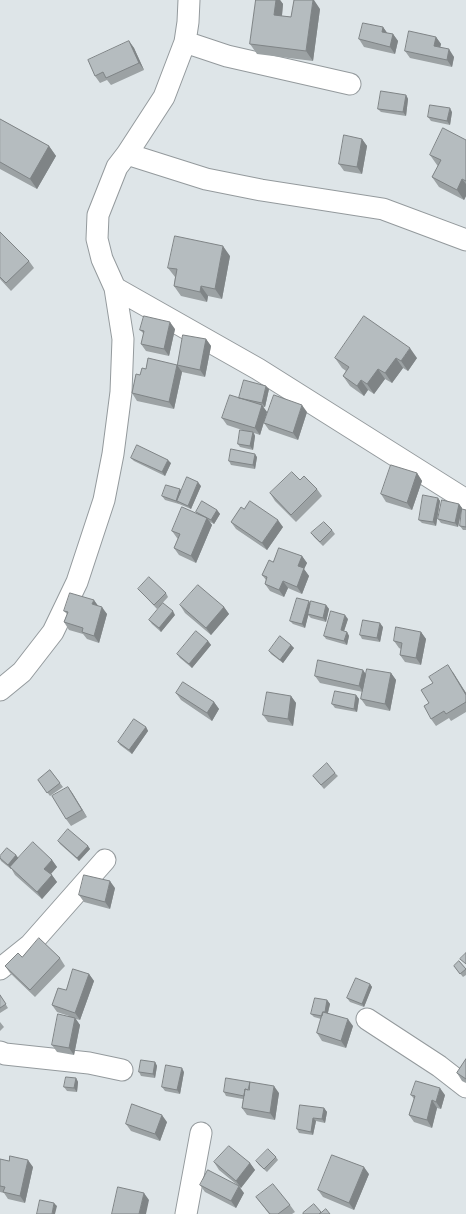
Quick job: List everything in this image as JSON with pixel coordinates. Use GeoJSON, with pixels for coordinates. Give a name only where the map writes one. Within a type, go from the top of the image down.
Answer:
{"type":"FeatureCollection","features":[{"type":"Feature","properties":{"kind":"street"},"geometry":{"type":"LineString","coordinates":[[0,690],[22,672],[53,632],[77,582],[104,500],[113,454],[121,392],[123,339],[115,288],[102,259],[97,239],[98,215],[117,167],[164,97],[185,42],[189,0]]}},
{"type":"Feature","properties":{"kind":"street"},"geometry":{"type":"LineString","coordinates":[[185,42],[227,56],[350,84]]}},
{"type":"Feature","properties":{"kind":"street"},"geometry":{"type":"LineString","coordinates":[[127,154],[206,179],[261,190],[383,209],[466,240]]}},
{"type":"Feature","properties":{"kind":"street"},"geometry":{"type":"LineString","coordinates":[[115,288],[258,369],[466,500]]}},
{"type":"Feature","properties":{"kind":"street"},"geometry":{"type":"LineString","coordinates":[[0,969],[30,945],[105,860]]}},
{"type":"Feature","properties":{"kind":"street"},"geometry":{"type":"LineString","coordinates":[[367,1019],[439,1066],[466,1087]]}},
{"type":"Feature","properties":{"kind":"street"},"geometry":{"type":"LineString","coordinates":[[0,1052],[5,1054],[89,1063],[122,1070]]}},
{"type":"Feature","properties":{"kind":"street"},"geometry":{"type":"LineString","coordinates":[[186,1214],[201,1133]]}},
{"type":"Feature","properties":{"kind":"building"},"geometry":{"type":"Polygon","coordinates":[[[256,0],[276,0],[274,15],[291,17],[294,0],[313,0],[306,51],[250,44],[256,0]]]}},
{"type":"Feature","properties":{"kind":"building"},"geometry":{"type":"Polygon","coordinates":[[[363,23],[383,27],[382,32],[393,34],[390,47],[359,39],[363,23]]]}},
{"type":"Feature","properties":{"kind":"building"},"geometry":{"type":"Polygon","coordinates":[[[409,31],[436,37],[434,46],[449,49],[447,60],[405,51],[409,31]]]}},
{"type":"Feature","properties":{"kind":"building"},"geometry":{"type":"Polygon","coordinates":[[[129,41],[139,63],[106,78],[103,72],[95,76],[88,60],[129,41]]]}},
{"type":"Feature","properties":{"kind":"building"},"geometry":{"type":"Polygon","coordinates":[[[381,91],[406,95],[403,112],[378,109],[381,91]]]}},
{"type":"Feature","properties":{"kind":"building"},"geometry":{"type":"Polygon","coordinates":[[[430,105],[450,108],[447,121],[428,117],[430,105]]]}},
{"type":"Feature","properties":{"kind":"building"},"geometry":{"type":"Polygon","coordinates":[[[0,119],[49,146],[30,179],[0,162],[0,119]]]}},
{"type":"Feature","properties":{"kind":"building"},"geometry":{"type":"Polygon","coordinates":[[[443,128],[466,140],[466,181],[462,179],[457,190],[432,177],[441,160],[430,155],[443,128]]]}},
{"type":"Feature","properties":{"kind":"building"},"geometry":{"type":"Polygon","coordinates":[[[344,135],[362,139],[357,167],[339,164],[344,135]]]}},
{"type":"Feature","properties":{"kind":"building"},"geometry":{"type":"Polygon","coordinates":[[[0,232],[29,261],[6,283],[0,277],[0,232]]]}},
{"type":"Feature","properties":{"kind":"building"},"geometry":{"type":"Polygon","coordinates":[[[175,236],[223,246],[215,289],[201,286],[200,292],[174,286],[177,269],[168,268],[175,236]]]}},
{"type":"Feature","properties":{"kind":"building"},"geometry":{"type":"Polygon","coordinates":[[[144,316],[170,322],[164,349],[141,344],[144,331],[140,330],[144,316]]]}},
{"type":"Feature","properties":{"kind":"building"},"geometry":{"type":"Polygon","coordinates":[[[364,316],[410,348],[401,361],[396,358],[385,373],[378,369],[367,384],[361,380],[357,386],[343,376],[349,367],[335,358],[364,316]]]}},
{"type":"Feature","properties":{"kind":"building"},"geometry":{"type":"Polygon","coordinates":[[[183,335],[206,339],[200,370],[177,365],[183,335]]]}},
{"type":"Feature","properties":{"kind":"building"},"geometry":{"type":"Polygon","coordinates":[[[148,358],[177,365],[169,402],[132,393],[136,374],[140,375],[142,368],[146,369],[148,358]]]}},
{"type":"Feature","properties":{"kind":"building"},"geometry":{"type":"Polygon","coordinates":[[[244,380],[266,386],[262,403],[239,398],[244,380]]]}},
{"type":"Feature","properties":{"kind":"building"},"geometry":{"type":"Polygon","coordinates":[[[230,395],[262,405],[255,428],[222,418],[230,395]]]}},
{"type":"Feature","properties":{"kind":"building"},"geometry":{"type":"Polygon","coordinates":[[[274,395],[302,405],[293,433],[264,423],[274,395]]]}},
{"type":"Feature","properties":{"kind":"building"},"geometry":{"type":"Polygon","coordinates":[[[240,430],[253,432],[250,446],[238,444],[240,430]]]}},
{"type":"Feature","properties":{"kind":"building"},"geometry":{"type":"Polygon","coordinates":[[[137,445],[168,460],[162,472],[131,458],[137,445]]]}},
{"type":"Feature","properties":{"kind":"building"},"geometry":{"type":"Polygon","coordinates":[[[231,449],[255,454],[253,465],[229,461],[231,449]]]}},
{"type":"Feature","properties":{"kind":"building"},"geometry":{"type":"Polygon","coordinates":[[[391,465],[417,473],[407,503],[381,494],[391,465]]]}},
{"type":"Feature","properties":{"kind":"building"},"geometry":{"type":"Polygon","coordinates":[[[292,472],[300,480],[304,476],[317,489],[291,515],[270,493],[292,472]]]}},
{"type":"Feature","properties":{"kind":"building"},"geometry":{"type":"Polygon","coordinates":[[[187,477],[198,482],[188,506],[177,501],[187,477]]]}},
{"type":"Feature","properties":{"kind":"building"},"geometry":{"type":"Polygon","coordinates":[[[166,485],[180,489],[176,501],[162,496],[166,485]]]}},
{"type":"Feature","properties":{"kind":"building"},"geometry":{"type":"Polygon","coordinates":[[[423,495],[438,498],[433,522],[419,520],[423,495]]]}},
{"type":"Feature","properties":{"kind":"building"},"geometry":{"type":"Polygon","coordinates":[[[442,500],[459,504],[455,523],[438,519],[442,500]]]}},
{"type":"Feature","properties":{"kind":"building"},"geometry":{"type":"Polygon","coordinates":[[[202,501],[217,510],[211,520],[196,512],[202,501]]]}},
{"type":"Feature","properties":{"kind":"building"},"geometry":{"type":"Polygon","coordinates":[[[250,501],[278,520],[262,543],[231,522],[241,507],[244,509],[250,501]]]}},
{"type":"Feature","properties":{"kind":"building"},"geometry":{"type":"Polygon","coordinates":[[[182,507],[207,518],[191,556],[174,548],[180,534],[172,531],[182,507]]]}},
{"type":"Feature","properties":{"kind":"building"},"geometry":{"type":"Polygon","coordinates":[[[462,509],[466,510],[466,527],[460,526],[462,509]]]}},
{"type":"Feature","properties":{"kind":"building"},"geometry":{"type":"Polygon","coordinates":[[[324,522],[332,530],[320,542],[311,533],[324,522]]]}},
{"type":"Feature","properties":{"kind":"building"},"geometry":{"type":"Polygon","coordinates":[[[279,548],[302,556],[298,566],[304,568],[297,587],[283,581],[279,590],[265,584],[267,577],[262,575],[269,560],[273,562],[279,548]]]}},
{"type":"Feature","properties":{"kind":"building"},"geometry":{"type":"Polygon","coordinates":[[[149,577],[166,593],[154,605],[138,589],[149,577]]]}},
{"type":"Feature","properties":{"kind":"building"},"geometry":{"type":"Polygon","coordinates":[[[198,585],[224,607],[206,628],[180,605],[198,585]]]}},
{"type":"Feature","properties":{"kind":"building"},"geometry":{"type":"Polygon","coordinates":[[[70,593],[94,600],[92,604],[102,607],[94,636],[82,632],[83,628],[64,622],[68,612],[64,611],[70,593]]]}},
{"type":"Feature","properties":{"kind":"building"},"geometry":{"type":"Polygon","coordinates":[[[297,598],[309,601],[302,624],[290,621],[297,598]]]}},
{"type":"Feature","properties":{"kind":"building"},"geometry":{"type":"Polygon","coordinates":[[[311,601],[326,605],[323,618],[308,614],[311,601]]]}},
{"type":"Feature","properties":{"kind":"building"},"geometry":{"type":"Polygon","coordinates":[[[163,603],[173,611],[159,628],[149,620],[163,603]]]}},
{"type":"Feature","properties":{"kind":"building"},"geometry":{"type":"Polygon","coordinates":[[[331,611],[345,615],[341,630],[347,632],[344,641],[324,636],[331,611]]]}},
{"type":"Feature","properties":{"kind":"building"},"geometry":{"type":"Polygon","coordinates":[[[363,620],[380,623],[377,638],[360,635],[363,620]]]}},
{"type":"Feature","properties":{"kind":"building"},"geometry":{"type":"Polygon","coordinates":[[[396,627],[421,632],[416,658],[400,655],[402,643],[394,641],[396,627]]]}},
{"type":"Feature","properties":{"kind":"building"},"geometry":{"type":"Polygon","coordinates":[[[196,631],[208,641],[189,664],[177,654],[196,631]]]}},
{"type":"Feature","properties":{"kind":"building"},"geometry":{"type":"Polygon","coordinates":[[[280,636],[291,645],[280,660],[269,651],[280,636]]]}},
{"type":"Feature","properties":{"kind":"building"},"geometry":{"type":"Polygon","coordinates":[[[318,660],[363,670],[359,686],[315,676],[318,660]]]}},
{"type":"Feature","properties":{"kind":"building"},"geometry":{"type":"Polygon","coordinates":[[[448,665],[466,695],[466,702],[446,714],[444,711],[431,719],[424,706],[429,703],[421,690],[433,683],[429,677],[448,665]]]}},
{"type":"Feature","properties":{"kind":"building"},"geometry":{"type":"Polygon","coordinates":[[[367,669],[391,673],[385,704],[361,699],[367,669]]]}},
{"type":"Feature","properties":{"kind":"building"},"geometry":{"type":"Polygon","coordinates":[[[183,682],[214,702],[207,713],[176,693],[183,682]]]}},
{"type":"Feature","properties":{"kind":"building"},"geometry":{"type":"Polygon","coordinates":[[[335,691],[356,695],[354,709],[332,704],[335,691]]]}},
{"type":"Feature","properties":{"kind":"building"},"geometry":{"type":"Polygon","coordinates":[[[267,692],[291,696],[288,719],[263,715],[267,692]]]}},
{"type":"Feature","properties":{"kind":"building"},"geometry":{"type":"Polygon","coordinates":[[[134,719],[146,727],[129,750],[118,742],[134,719]]]}},
{"type":"Feature","properties":{"kind":"building"},"geometry":{"type":"Polygon","coordinates":[[[327,763],[335,773],[321,785],[313,776],[327,763]]]}},
{"type":"Feature","properties":{"kind":"building"},"geometry":{"type":"Polygon","coordinates":[[[50,770],[60,783],[47,793],[38,780],[50,770]]]}},
{"type":"Feature","properties":{"kind":"building"},"geometry":{"type":"Polygon","coordinates":[[[68,787],[82,810],[66,819],[52,796],[68,787]]]}},
{"type":"Feature","properties":{"kind":"building"},"geometry":{"type":"Polygon","coordinates":[[[68,829],[88,846],[77,858],[58,841],[68,829]]]}},
{"type":"Feature","properties":{"kind":"building"},"geometry":{"type":"Polygon","coordinates":[[[33,842],[52,860],[44,869],[52,875],[37,892],[10,867],[33,842]]]}},
{"type":"Feature","properties":{"kind":"building"},"geometry":{"type":"Polygon","coordinates":[[[7,848],[16,855],[8,865],[0,858],[7,848]]]}},
{"type":"Feature","properties":{"kind":"building"},"geometry":{"type":"Polygon","coordinates":[[[84,875],[110,881],[105,902],[79,895],[84,875]]]}},
{"type":"Feature","properties":{"kind":"building"},"geometry":{"type":"Polygon","coordinates":[[[39,938],[60,958],[30,990],[5,966],[18,953],[22,957],[39,938]]]}},
{"type":"Feature","properties":{"kind":"building"},"geometry":{"type":"Polygon","coordinates":[[[466,953],[466,964],[460,959],[466,953]]]}},
{"type":"Feature","properties":{"kind":"building"},"geometry":{"type":"Polygon","coordinates":[[[459,961],[466,969],[460,974],[454,966],[459,961]]]}},
{"type":"Feature","properties":{"kind":"building"},"geometry":{"type":"Polygon","coordinates":[[[73,969],[89,974],[75,1013],[52,1005],[58,988],[66,990],[73,969]]]}},
{"type":"Feature","properties":{"kind":"building"},"geometry":{"type":"Polygon","coordinates":[[[356,978],[370,984],[362,1004],[347,998],[356,978]]]}},
{"type":"Feature","properties":{"kind":"building"},"geometry":{"type":"Polygon","coordinates":[[[0,995],[6,1004],[0,1008],[0,995]]]}},
{"type":"Feature","properties":{"kind":"building"},"geometry":{"type":"Polygon","coordinates":[[[315,998],[327,1000],[325,1012],[323,1012],[322,1016],[311,1014],[315,998]]]}},
{"type":"Feature","properties":{"kind":"building"},"geometry":{"type":"Polygon","coordinates":[[[323,1012],[348,1019],[341,1041],[317,1033],[323,1012]]]}},
{"type":"Feature","properties":{"kind":"building"},"geometry":{"type":"Polygon","coordinates":[[[58,1014],[75,1018],[69,1048],[52,1045],[58,1014]]]}},
{"type":"Feature","properties":{"kind":"building"},"geometry":{"type":"Polygon","coordinates":[[[466,1059],[466,1079],[457,1073],[466,1059]]]}},
{"type":"Feature","properties":{"kind":"building"},"geometry":{"type":"Polygon","coordinates":[[[141,1060],[155,1062],[153,1074],[139,1072],[141,1060]]]}},
{"type":"Feature","properties":{"kind":"building"},"geometry":{"type":"Polygon","coordinates":[[[166,1065],[182,1068],[177,1090],[162,1087],[166,1065]]]}},
{"type":"Feature","properties":{"kind":"building"},"geometry":{"type":"Polygon","coordinates":[[[66,1077],[76,1078],[74,1088],[64,1087],[66,1077]]]}},
{"type":"Feature","properties":{"kind":"building"},"geometry":{"type":"Polygon","coordinates":[[[226,1078],[250,1082],[248,1090],[245,1089],[244,1096],[224,1092],[226,1078]]]}},
{"type":"Feature","properties":{"kind":"building"},"geometry":{"type":"Polygon","coordinates":[[[416,1081],[440,1088],[436,1102],[432,1100],[427,1120],[409,1115],[415,1096],[411,1095],[416,1081]]]}},
{"type":"Feature","properties":{"kind":"building"},"geometry":{"type":"Polygon","coordinates":[[[250,1082],[274,1086],[270,1113],[242,1108],[245,1089],[249,1090],[250,1082]]]}},
{"type":"Feature","properties":{"kind":"building"},"geometry":{"type":"Polygon","coordinates":[[[132,1104],[162,1115],[155,1134],[126,1124],[132,1104]]]}},
{"type":"Feature","properties":{"kind":"building"},"geometry":{"type":"Polygon","coordinates":[[[300,1105],[324,1108],[322,1119],[313,1118],[311,1132],[297,1129],[300,1105]]]}},
{"type":"Feature","properties":{"kind":"building"},"geometry":{"type":"Polygon","coordinates":[[[229,1146],[250,1163],[236,1181],[214,1162],[229,1146]]]}},
{"type":"Feature","properties":{"kind":"building"},"geometry":{"type":"Polygon","coordinates":[[[268,1149],[276,1157],[264,1169],[256,1161],[268,1149]]]}},
{"type":"Feature","properties":{"kind":"building"},"geometry":{"type":"Polygon","coordinates":[[[332,1155],[364,1167],[349,1203],[318,1190],[332,1155]]]}},
{"type":"Feature","properties":{"kind":"building"},"geometry":{"type":"Polygon","coordinates":[[[10,1156],[28,1160],[20,1196],[3,1192],[5,1187],[0,1186],[0,1159],[9,1161],[10,1156]]]}},
{"type":"Feature","properties":{"kind":"building"},"geometry":{"type":"Polygon","coordinates":[[[208,1170],[239,1186],[231,1201],[200,1185],[208,1170]]]}},
{"type":"Feature","properties":{"kind":"building"},"geometry":{"type":"Polygon","coordinates":[[[273,1184],[290,1205],[278,1214],[270,1214],[256,1197],[273,1184]]]}},
{"type":"Feature","properties":{"kind":"building"},"geometry":{"type":"Polygon","coordinates":[[[118,1187],[144,1193],[139,1214],[112,1214],[118,1187]]]}},
{"type":"Feature","properties":{"kind":"building"},"geometry":{"type":"Polygon","coordinates":[[[40,1200],[54,1203],[52,1214],[37,1214],[40,1200]]]}},
{"type":"Feature","properties":{"kind":"building"},"geometry":{"type":"Polygon","coordinates":[[[314,1204],[321,1212],[319,1214],[303,1214],[303,1213],[314,1204]]]}},
{"type":"Feature","properties":{"kind":"building"},"geometry":{"type":"Polygon","coordinates":[[[326,1209],[330,1214],[320,1214],[326,1209]]]}}]}
